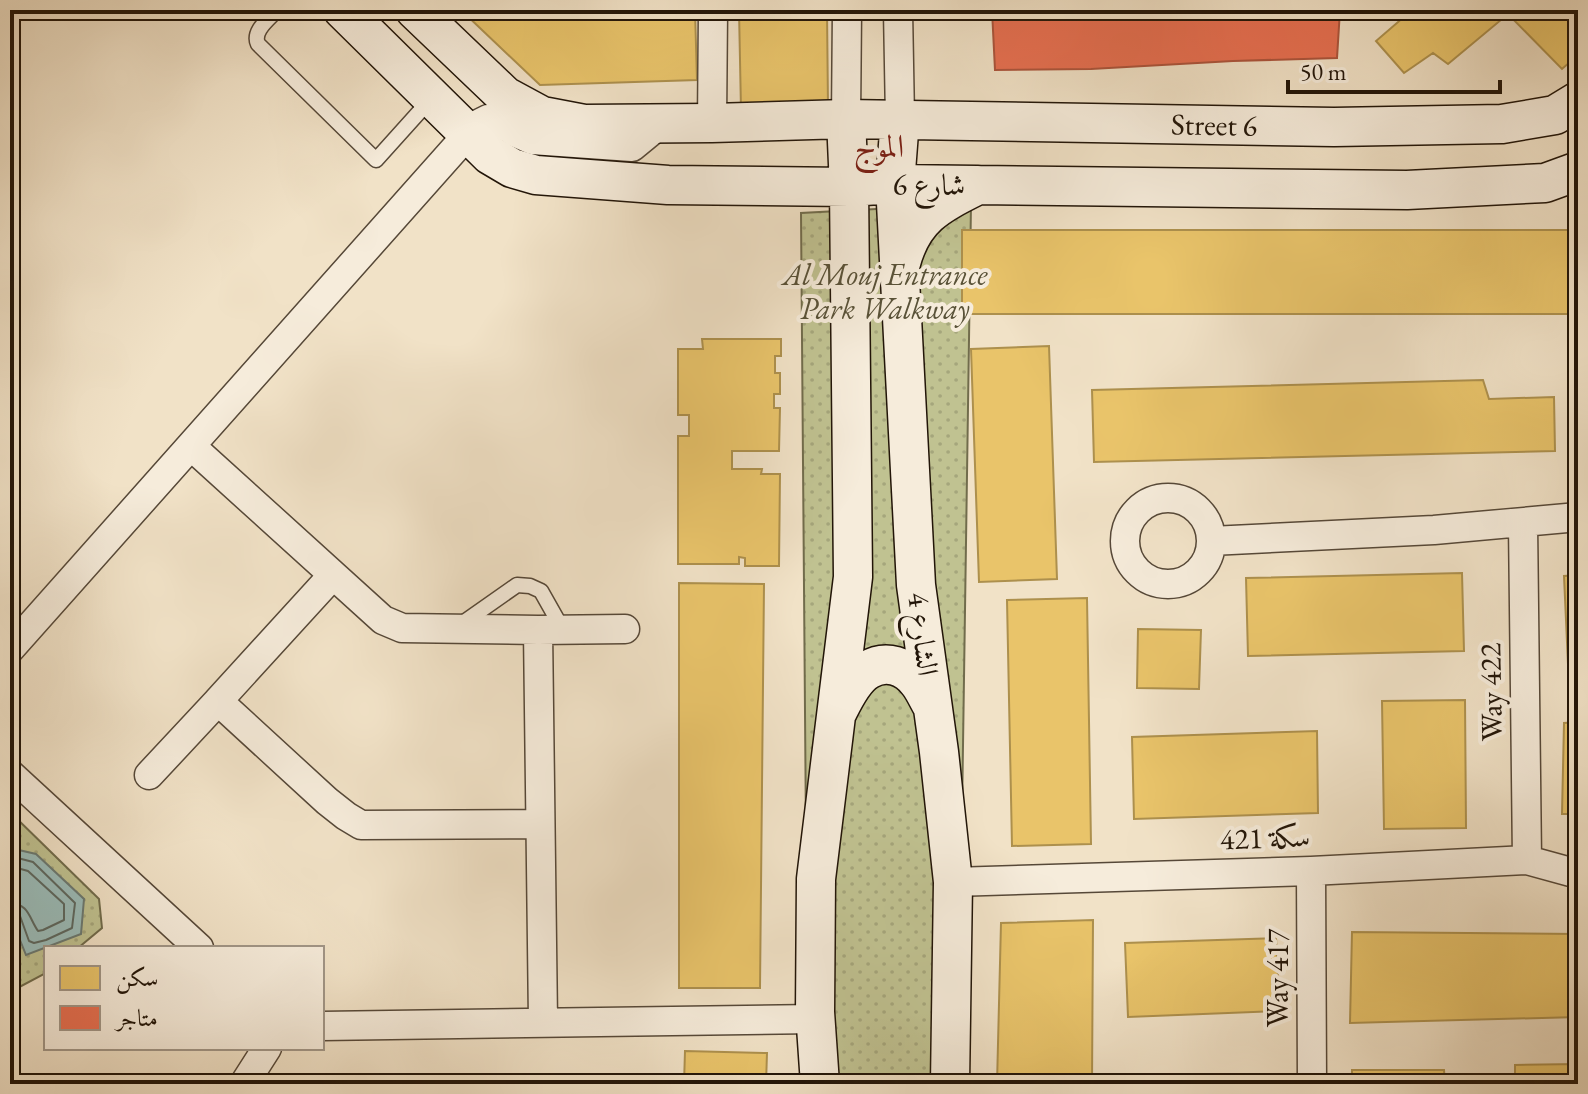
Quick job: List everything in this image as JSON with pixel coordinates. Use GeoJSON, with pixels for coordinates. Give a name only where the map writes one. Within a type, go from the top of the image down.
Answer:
{"type":"FeatureCollection","features":[{"type":"Feature","properties":{"kind":"street","name":"شارع 6"},"geometry":{"type":"LineString","coordinates":[[343,10],[490,155],[512,168],[536,175],[668,185],[849,187],[895,184],[1407,190],[1545,183],[1578,171]]}},
{"type":"Feature","properties":{"kind":"street"},"geometry":{"type":"LineString","coordinates":[[415,10],[505,96],[542,116],[584,124],[846,119]]}},
{"type":"Feature","properties":{"kind":"street"},"geometry":{"type":"LineString","coordinates":[[712,123],[713,10]]}},
{"type":"Feature","properties":{"kind":"street"},"geometry":{"type":"LineString","coordinates":[[820,1084],[816,1019],[816,879],[853,577],[847,10]]}},
{"type":"Feature","properties":{"kind":"street"},"geometry":{"type":"LineString","coordinates":[[898,10],[900,119]]}},
{"type":"Feature","properties":{"kind":"street","name":"Street 6"},"geometry":{"type":"LineString","coordinates":[[846,119],[1334,127],[1502,124],[1555,115],[1578,101]]}},
{"type":"Feature","properties":{"kind":"street"},"geometry":{"type":"LineString","coordinates":[[10,649],[476,125],[488,119],[498,121],[532,140],[632,147],[660,124]]}},
{"type":"Feature","properties":{"kind":"street","name":"الشارع 4"},"geometry":{"type":"LineString","coordinates":[[900,119],[895,184],[916,585],[953,882],[950,1084]]}},
{"type":"Feature","properties":{"kind":"street"},"geometry":{"type":"LineString","coordinates":[[900,265],[906,243],[920,222],[947,201],[979,185]]}},
{"type":"Feature","properties":{"kind":"street"},"geometry":{"type":"LineString","coordinates":[[774,186],[822,204],[838,217],[849,243]]}},
{"type":"Feature","properties":{"kind":"street"},"geometry":{"type":"LineString","coordinates":[[191,446],[383,620],[402,628],[625,629]]}},
{"type":"Feature","properties":{"kind":"street"},"geometry":{"type":"LineString","coordinates":[[1211,541],[1434,530],[1578,517]]}},
{"type":"Feature","properties":{"kind":"street","name":"Way 422"},"geometry":{"type":"LineString","coordinates":[[1523,523],[1527,860]]}},
{"type":"Feature","properties":{"kind":"street"},"geometry":{"type":"LineString","coordinates":[[149,775],[333,575]]}},
{"type":"Feature","properties":{"kind":"street"},"geometry":{"type":"LineString","coordinates":[[543,1022],[540,824],[550,630]]}},
{"type":"Feature","properties":{"kind":"street"},"geometry":{"type":"LineString","coordinates":[[836,714],[859,678],[868,670],[882,666],[897,665],[908,672],[919,682],[932,707]]}},
{"type":"Feature","properties":{"kind":"street"},"geometry":{"type":"LineString","coordinates":[[218,701],[327,801],[361,825],[540,824]]}},
{"type":"Feature","properties":{"kind":"street"},"geometry":{"type":"LineString","coordinates":[[10,774],[197,946]]}},
{"type":"Feature","properties":{"kind":"street","name":"سكة 421"},"geometry":{"type":"LineString","coordinates":[[953,882],[1311,871],[1527,860],[1578,874]]}},
{"type":"Feature","properties":{"kind":"street","name":"Way 417"},"geometry":{"type":"LineString","coordinates":[[1311,871],[1312,1084]]}},
{"type":"Feature","properties":{"kind":"street"},"geometry":{"type":"LineString","coordinates":[[324,1026],[816,1019]]}},
{"type":"Feature","properties":{"kind":"street"},"geometry":{"type":"LineString","coordinates":[[244,1084],[266,1050]]}},
{"type":"Feature","properties":{"kind":"lane"},"geometry":{"type":"LineString","coordinates":[[277,10],[257,33],[258,44],[376,160],[432,97]]}},
{"type":"Feature","properties":{"kind":"lane"},"geometry":{"type":"LineString","coordinates":[[454,629],[517,585],[541,591],[550,630]]}},
{"type":"Feature","properties":{"kind":"green space","name":"Al Mouj Entrance Park Walkway"},"geometry":{"type":"Polygon","coordinates":[[[971,204],[958,1084],[808,1084],[801,213],[971,204]]]}},
{"type":"Feature","properties":{"kind":"green space"},"geometry":{"type":"Polygon","coordinates":[[[10,812],[99,899],[102,928],[80,946],[44,946],[44,974],[10,992],[10,812]]]}},
{"type":"Feature","properties":{"kind":"water"},"geometry":{"type":"Polygon","coordinates":[[[10,848],[36,854],[84,899],[81,934],[26,955],[10,915],[10,848]]]}},
{"type":"Feature","properties":{"kind":"building: سكن"},"geometry":{"type":"Polygon","coordinates":[[[461,10],[564,10],[568,14],[695,10],[697,80],[540,85],[461,10]]]}},
{"type":"Feature","properties":{"kind":"building: سكن"},"geometry":{"type":"Polygon","coordinates":[[[739,10],[827,10],[828,108],[741,110],[739,10]]]}},
{"type":"Feature","properties":{"kind":"building: سكن"},"geometry":{"type":"Polygon","coordinates":[[[1412,10],[1578,10],[1578,55],[1562,69],[1508,14],[1448,64],[1433,53],[1404,73],[1376,41],[1412,10]]]}},
{"type":"Feature","properties":{"kind":"building: سكن"},"geometry":{"type":"Polygon","coordinates":[[[962,230],[1568,230],[1568,314],[962,314],[962,230]]]}},
{"type":"Feature","properties":{"kind":"building: سكن"},"geometry":{"type":"Polygon","coordinates":[[[702,339],[781,339],[781,356],[775,356],[775,373],[780,373],[780,394],[774,394],[774,408],[780,408],[779,451],[732,451],[732,469],[762,469],[761,474],[780,474],[779,566],[745,566],[745,558],[739,557],[739,564],[678,564],[678,436],[689,436],[689,415],[678,415],[678,349],[703,349],[702,339]]]}},
{"type":"Feature","properties":{"kind":"building: سكن"},"geometry":{"type":"Polygon","coordinates":[[[1049,346],[1057,579],[979,582],[971,349],[1049,346]]]}},
{"type":"Feature","properties":{"kind":"building: سكن"},"geometry":{"type":"Polygon","coordinates":[[[1483,380],[1489,399],[1554,397],[1555,451],[1094,462],[1092,390],[1483,380]]]}},
{"type":"Feature","properties":{"kind":"building: سكن"},"geometry":{"type":"Polygon","coordinates":[[[1572,395],[1578,395],[1578,461],[1572,460],[1572,395]]]}},
{"type":"Feature","properties":{"kind":"building: سكن"},"geometry":{"type":"Polygon","coordinates":[[[1462,573],[1464,651],[1248,656],[1246,578],[1462,573]]]}},
{"type":"Feature","properties":{"kind":"building: سكن"},"geometry":{"type":"Polygon","coordinates":[[[1578,575],[1578,664],[1568,664],[1564,576],[1578,575]]]}},
{"type":"Feature","properties":{"kind":"building: سكن"},"geometry":{"type":"Polygon","coordinates":[[[679,583],[764,584],[760,988],[679,988],[679,583]]]}},
{"type":"Feature","properties":{"kind":"building: سكن"},"geometry":{"type":"Polygon","coordinates":[[[1087,598],[1091,844],[1012,846],[1007,600],[1087,598]]]}},
{"type":"Feature","properties":{"kind":"building: سكن"},"geometry":{"type":"Polygon","coordinates":[[[1138,629],[1201,630],[1199,689],[1137,688],[1138,629]]]}},
{"type":"Feature","properties":{"kind":"building: سكن"},"geometry":{"type":"Polygon","coordinates":[[[1465,700],[1466,828],[1384,829],[1382,701],[1465,700]]]}},
{"type":"Feature","properties":{"kind":"building: سكن"},"geometry":{"type":"Polygon","coordinates":[[[1578,722],[1578,814],[1562,814],[1564,723],[1578,722]]]}},
{"type":"Feature","properties":{"kind":"building: سكن"},"geometry":{"type":"Polygon","coordinates":[[[1317,731],[1318,813],[1134,819],[1132,737],[1317,731]]]}},
{"type":"Feature","properties":{"kind":"building: سكن"},"geometry":{"type":"Polygon","coordinates":[[[1093,920],[1092,1084],[997,1084],[1001,923],[1093,920]]]}},
{"type":"Feature","properties":{"kind":"building: سكن"},"geometry":{"type":"Polygon","coordinates":[[[1352,932],[1578,934],[1578,1017],[1350,1023],[1352,932]]]}},
{"type":"Feature","properties":{"kind":"building: سكن"},"geometry":{"type":"Polygon","coordinates":[[[1276,938],[1280,1011],[1128,1017],[1125,943],[1276,938]]]}},
{"type":"Feature","properties":{"kind":"building: سكن"},"geometry":{"type":"Polygon","coordinates":[[[685,1051],[767,1053],[766,1084],[684,1084],[685,1051]]]}},
{"type":"Feature","properties":{"kind":"building: سكن"},"geometry":{"type":"Polygon","coordinates":[[[1578,1064],[1578,1084],[1515,1084],[1515,1065],[1578,1064]]]}},
{"type":"Feature","properties":{"kind":"building: سكن"},"geometry":{"type":"Polygon","coordinates":[[[1352,1070],[1444,1070],[1445,1084],[1352,1084],[1352,1070]]]}},
{"type":"Feature","properties":{"kind":"building: متاجر"},"geometry":{"type":"Polygon","coordinates":[[[992,10],[1340,10],[1337,58],[995,70],[992,10]]]}},
{"type":"Feature","properties":{"kind":"district","name":"الموج"},"geometry":{"type":"Point","coordinates":[879,146]}}]}
